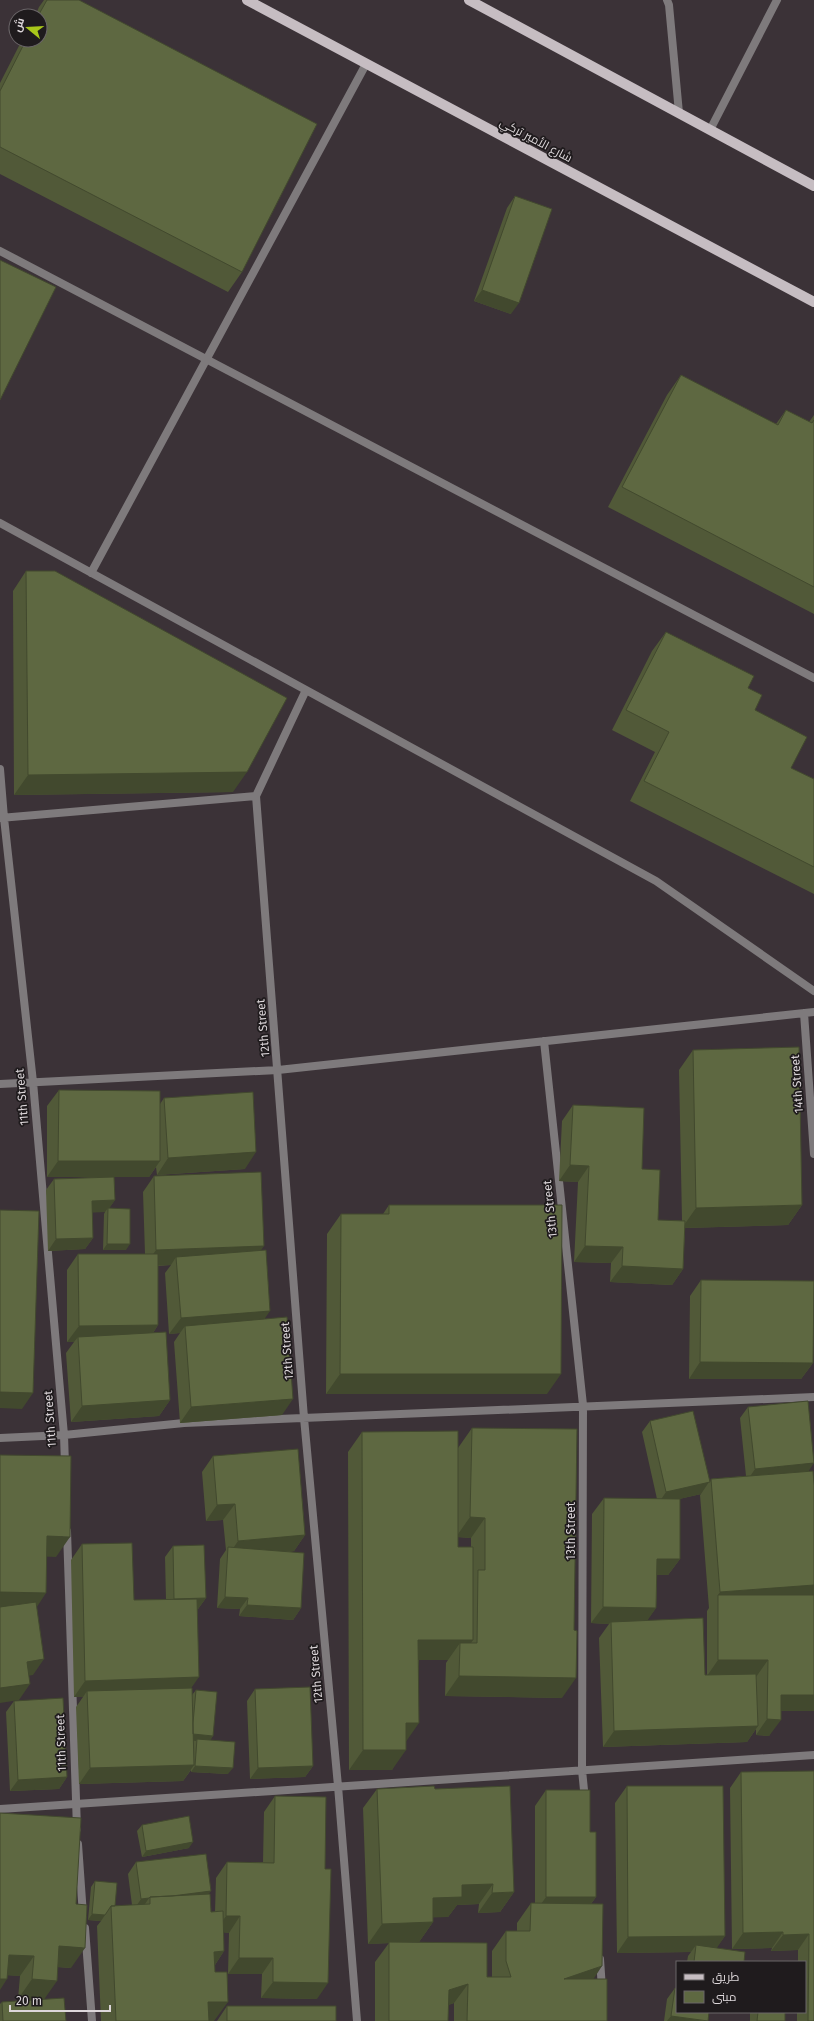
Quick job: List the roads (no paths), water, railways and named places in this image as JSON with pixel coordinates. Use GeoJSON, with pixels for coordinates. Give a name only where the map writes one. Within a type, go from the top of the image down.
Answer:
{"type":"FeatureCollection","features":[{"type":"Feature","properties":{"kind":"main road","name":"شارع الأمير تركي"},"geometry":{"type":"LineString","coordinates":[[247,0],[814,302]]}},
{"type":"Feature","properties":{"kind":"main road"},"geometry":{"type":"LineString","coordinates":[[469,0],[814,186]]}},
{"type":"Feature","properties":{"kind":"street"},"geometry":{"type":"LineString","coordinates":[[667,0],[669,5],[679,113]]}},
{"type":"Feature","properties":{"kind":"street"},"geometry":{"type":"LineString","coordinates":[[710,130],[777,0]]}},
{"type":"Feature","properties":{"kind":"street"},"geometry":{"type":"LineString","coordinates":[[92,573],[366,64]]}},
{"type":"Feature","properties":{"kind":"street"},"geometry":{"type":"LineString","coordinates":[[0,251],[814,678]]}},
{"type":"Feature","properties":{"kind":"street"},"geometry":{"type":"LineString","coordinates":[[0,523],[656,881],[814,990]]}},
{"type":"Feature","properties":{"kind":"street","name":"12th Street"},"geometry":{"type":"LineString","coordinates":[[306,690],[256,796],[304,1418],[338,1786],[357,2021]]}},
{"type":"Feature","properties":{"kind":"street","name":"11th Street"},"geometry":{"type":"LineString","coordinates":[[0,769],[2,818],[33,1082],[64,1435],[65,1474]]}},
{"type":"Feature","properties":{"kind":"street"},"geometry":{"type":"LineString","coordinates":[[2,818],[256,796]]}},
{"type":"Feature","properties":{"kind":"street","name":"14th Street"},"geometry":{"type":"LineString","coordinates":[[804,1012],[814,1154]]}},
{"type":"Feature","properties":{"kind":"street"},"geometry":{"type":"LineString","coordinates":[[0,1084],[278,1070],[814,1012]]}},
{"type":"Feature","properties":{"kind":"street","name":"13th Street"},"geometry":{"type":"LineString","coordinates":[[544,1041],[583,1405],[582,1770],[586,1809]]}},
{"type":"Feature","properties":{"kind":"street"},"geometry":{"type":"LineString","coordinates":[[0,1438],[64,1435],[184,1423],[583,1405],[814,1397]]}},
{"type":"Feature","properties":{"kind":"street","name":"11th Street"},"geometry":{"type":"LineString","coordinates":[[67,1522],[75,1805],[92,2021]]}},
{"type":"Feature","properties":{"kind":"street"},"geometry":{"type":"LineString","coordinates":[[0,1809],[814,1755]]}},
{"type":"Feature","properties":{"kind":"street"},"geometry":{"type":"LineString","coordinates":[[599,1950],[603,1997]]}}]}
